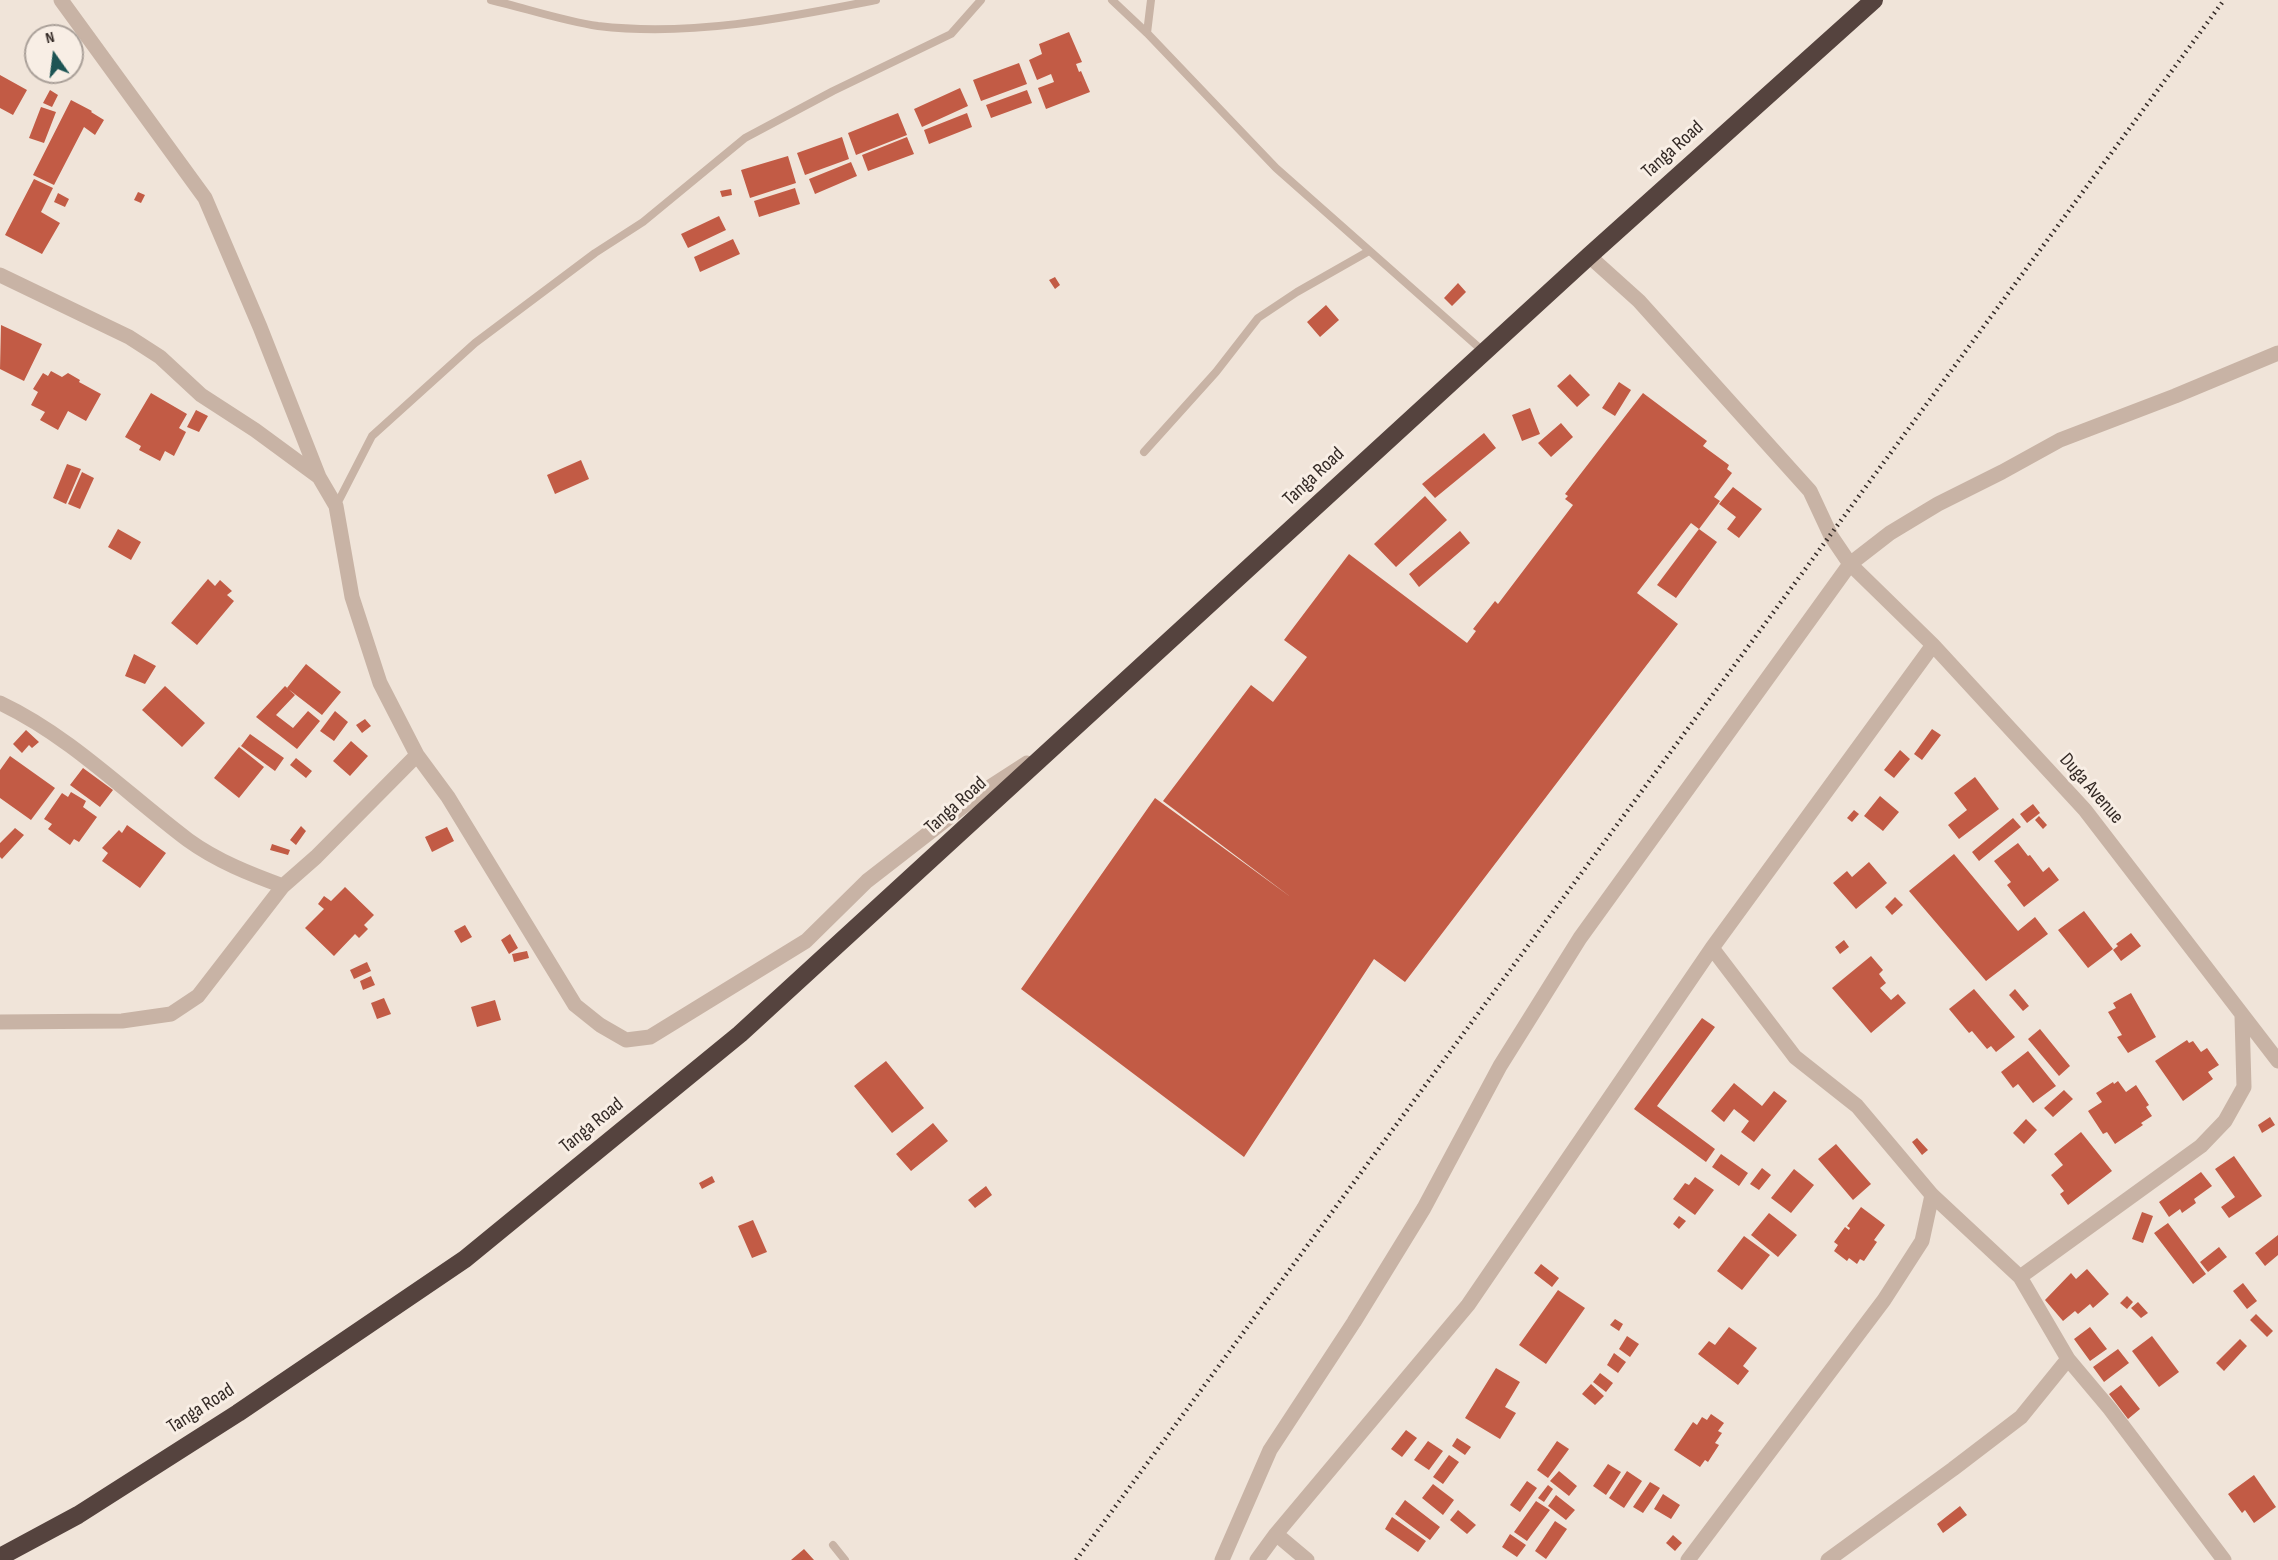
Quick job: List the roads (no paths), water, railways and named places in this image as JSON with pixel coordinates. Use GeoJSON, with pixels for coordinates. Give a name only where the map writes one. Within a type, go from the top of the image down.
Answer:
{"type":"FeatureCollection","features":[{"type":"Feature","properties":{"kind":"highway","name":"Tanga Road"},"geometry":{"type":"LineString","coordinates":[[0,1557],[78,1515],[238,1413],[465,1259],[740,1034],[1589,256],[1874,0]]}},
{"type":"Feature","properties":{"kind":"street"},"geometry":{"type":"LineString","coordinates":[[61,0],[205,198],[260,327],[319,477],[336,506],[352,597],[380,683],[417,755],[448,798],[575,1005],[600,1025],[626,1040],[650,1037],[806,941],[867,881],[979,794],[1055,746]]}},
{"type":"Feature","properties":{"kind":"street","name":"Duga Avenue"},"geometry":{"type":"LineString","coordinates":[[1589,256],[1639,301],[1810,491],[1831,536],[1850,564],[1933,645],[2085,810],[2278,1061]]}},
{"type":"Feature","properties":{"kind":"street"},"geometry":{"type":"LineString","coordinates":[[0,275],[129,337],[160,357],[201,395],[255,430],[319,477]]}},
{"type":"Feature","properties":{"kind":"street"},"geometry":{"type":"LineString","coordinates":[[1222,1560],[1270,1450],[1424,1208],[1500,1066],[1580,938],[1850,564],[1890,533],[1938,504],[2060,440],[2278,353]]}},
{"type":"Feature","properties":{"kind":"street"},"geometry":{"type":"LineString","coordinates":[[1257,1560],[1276,1534],[1468,1305],[1712,948],[1933,645]]}},
{"type":"Feature","properties":{"kind":"street"},"geometry":{"type":"LineString","coordinates":[[0,703],[27,716],[131,793],[190,842],[235,868],[283,886]]}},
{"type":"Feature","properties":{"kind":"street"},"geometry":{"type":"LineString","coordinates":[[0,1022],[122,1021],[171,1014],[198,996],[283,886],[316,857],[417,755]]}},
{"type":"Feature","properties":{"kind":"street"},"geometry":{"type":"LineString","coordinates":[[1712,948],[1795,1057],[1857,1106],[1932,1195],[2020,1276],[2068,1359],[2110,1409],[2224,1560]]}},
{"type":"Feature","properties":{"kind":"street"},"geometry":{"type":"LineString","coordinates":[[2020,1276],[2201,1146],[2225,1121],[2244,1087],[2242,1016]]}},
{"type":"Feature","properties":{"kind":"street"},"geometry":{"type":"LineString","coordinates":[[1688,1560],[1884,1300],[1922,1241],[1932,1195]]}},
{"type":"Feature","properties":{"kind":"street"},"geometry":{"type":"LineString","coordinates":[[1828,1560],[2021,1417],[2068,1359]]}},
{"type":"Feature","properties":{"kind":"street"},"geometry":{"type":"LineString","coordinates":[[1276,1534],[1307,1560]]}},
{"type":"Feature","properties":{"kind":"lane"},"geometry":{"type":"LineString","coordinates":[[491,0],[596,25],[652,30],[771,20],[876,0]]}},
{"type":"Feature","properties":{"kind":"lane"},"geometry":{"type":"LineString","coordinates":[[336,506],[372,436],[475,343],[595,253],[644,222],[745,138],[833,91],[951,34],[981,0]]}},
{"type":"Feature","properties":{"kind":"lane"},"geometry":{"type":"LineString","coordinates":[[1112,0],[1147,33],[1276,168],[1484,352]]}},
{"type":"Feature","properties":{"kind":"lane"},"geometry":{"type":"LineString","coordinates":[[1147,33],[1151,0]]}},
{"type":"Feature","properties":{"kind":"lane"},"geometry":{"type":"LineString","coordinates":[[1144,452],[1216,372],[1258,318],[1297,292],[1369,251]]}},
{"type":"Feature","properties":{"kind":"lane"},"geometry":{"type":"LineString","coordinates":[[833,1545],[845,1560]]}},
{"type":"Feature","properties":{"kind":"railway"},"geometry":{"type":"LineString","coordinates":[[1076,1560],[2224,0]]}}]}
